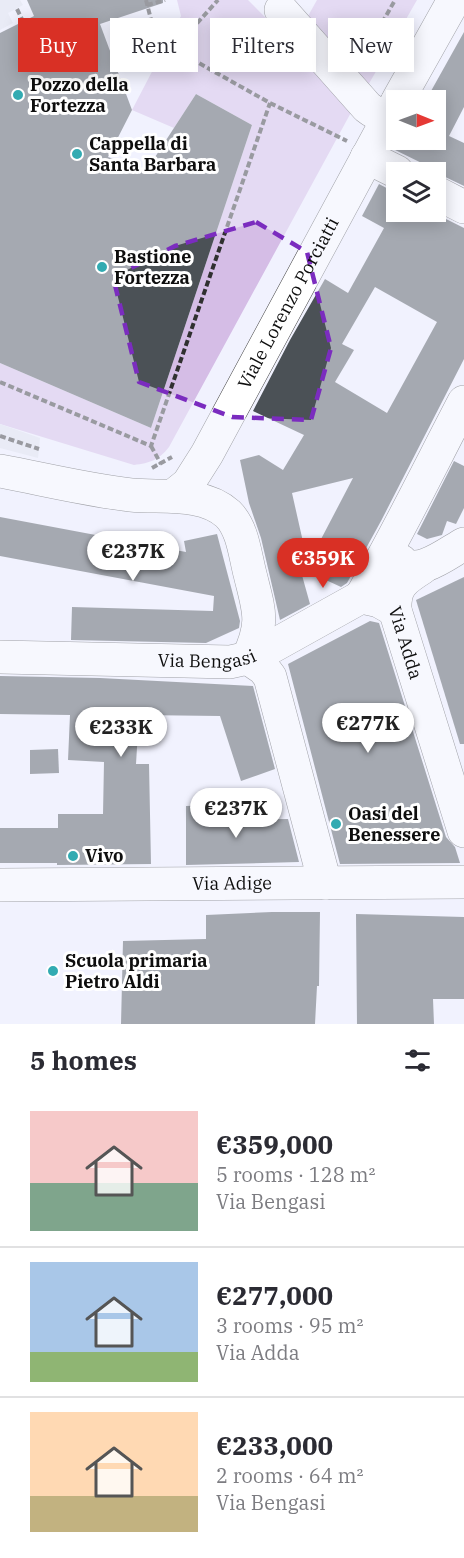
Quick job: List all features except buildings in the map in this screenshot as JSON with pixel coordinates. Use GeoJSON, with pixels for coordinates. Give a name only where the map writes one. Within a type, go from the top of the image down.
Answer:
{"type":"FeatureCollection","features":[{"type":"Feature","properties":{"kind":"street","name":"Viale Lorenzo Porciatti"},"geometry":{"type":"LineString","coordinates":[[404,90],[454,0]]}},
{"type":"Feature","properties":{"kind":"street"},"geometry":{"type":"LineString","coordinates":[[281,10],[374,112],[384,115],[386,113]]}},
{"type":"Feature","properties":{"kind":"street","name":"Viale Lorenzo Porciatti"},"geometry":{"type":"LineString","coordinates":[[173,496],[188,484],[207,454],[353,150],[386,115]]}},
{"type":"Feature","properties":{"kind":"street"},"geometry":{"type":"LineString","coordinates":[[353,150],[386,166]]}},
{"type":"Feature","properties":{"kind":"street"},"geometry":{"type":"LineString","coordinates":[[446,198],[464,207]]}},
{"type":"Feature","properties":{"kind":"street"},"geometry":{"type":"LineString","coordinates":[[395,610],[379,601],[361,597],[464,402]]}},
{"type":"Feature","properties":{"kind":"street"},"geometry":{"type":"LineString","coordinates":[[0,471],[132,495],[173,496],[218,507],[229,515],[238,528],[260,615],[256,640],[248,658],[270,676],[325,883]]}},
{"type":"Feature","properties":{"kind":"street"},"geometry":{"type":"LineString","coordinates":[[400,524],[398,538],[400,559],[410,568],[422,568]]}},
{"type":"Feature","properties":{"kind":"street","name":"Via Adda"},"geometry":{"type":"LineString","coordinates":[[464,544],[407,578],[398,587],[394,599],[395,610],[458,792],[464,831]]}},
{"type":"Feature","properties":{"kind":"street","name":"Via Bengasi"},"geometry":{"type":"LineString","coordinates":[[0,657],[216,663],[248,658],[289,639],[361,597]]}},
{"type":"Feature","properties":{"kind":"street","name":"Via Adige"},"geometry":{"type":"LineString","coordinates":[[0,885],[464,882]]}},
{"type":"Feature","properties":{"kind":"path"},"geometry":{"type":"LineString","coordinates":[[151,18],[147,2],[165,0]]}},
{"type":"Feature","properties":{"kind":"path"},"geometry":{"type":"LineString","coordinates":[[198,22],[218,0]]}},
{"type":"Feature","properties":{"kind":"path"},"geometry":{"type":"LineString","coordinates":[[347,84],[395,0]]}},
{"type":"Feature","properties":{"kind":"path"},"geometry":{"type":"LineString","coordinates":[[17,9],[21,18]]}},
{"type":"Feature","properties":{"kind":"path"},"geometry":{"type":"LineString","coordinates":[[198,64],[353,150]]}},
{"type":"Feature","properties":{"kind":"path"},"geometry":{"type":"LineString","coordinates":[[151,446],[270,103]]}},
{"type":"Feature","properties":{"kind":"path"},"geometry":{"type":"LineString","coordinates":[[0,382],[151,446],[161,464]]}},
{"type":"Feature","properties":{"kind":"path"},"geometry":{"type":"LineString","coordinates":[[0,436],[39,449],[47,455]]}},
{"type":"Feature","properties":{"kind":"highlighted area"},"geometry":{"type":"Polygon","coordinates":[[[256,222],[307,252],[331,348],[311,420],[232,417],[139,382],[113,277],[175,246],[256,222]]]}},
{"type":"Feature","properties":{"kind":"shaded area"},"geometry":{"type":"Polygon","coordinates":[[[0,0],[20,0],[23,5],[8,13],[13,23],[0,30],[0,0]]]}},
{"type":"Feature","properties":{"kind":"shaded area"},"geometry":{"type":"Polygon","coordinates":[[[177,0],[248,0],[266,18],[210,18],[210,72],[316,72],[316,69],[354,107],[169,447],[154,460],[134,465],[0,424],[0,363],[151,428],[252,125],[196,94],[174,128],[132,110],[152,72],[198,72],[198,18],[180,18],[177,0]]]}},
{"type":"Feature","properties":{"kind":"shaded area"},"geometry":{"type":"Polygon","coordinates":[[[317,0],[417,0],[407,18],[328,18],[328,54],[316,40],[316,18],[307,18],[317,0]]]}},
{"type":"Feature","properties":{"kind":"shaded area"},"geometry":{"type":"Polygon","coordinates":[[[344,72],[376,72],[363,94],[344,72]]]}},
{"type":"Feature","properties":{"kind":"shaded area"},"geometry":{"type":"Polygon","coordinates":[[[0,424],[40,438],[38,458],[0,448],[0,424]]]}},
{"type":"Feature","properties":{"kind":"place","name":"Pozzo della Fortezza"},"geometry":{"type":"Point","coordinates":[18,95]}},
{"type":"Feature","properties":{"kind":"place","name":"Cappella di Santa Barbara"},"geometry":{"type":"Point","coordinates":[77,154]}},
{"type":"Feature","properties":{"kind":"place","name":"Bastione Fortezza"},"geometry":{"type":"Point","coordinates":[102,267]}},
{"type":"Feature","properties":{"kind":"place","name":"Oasi del Benessere"},"geometry":{"type":"Point","coordinates":[336,824]}},
{"type":"Feature","properties":{"kind":"place","name":"Vivo"},"geometry":{"type":"Point","coordinates":[73,856]}},
{"type":"Feature","properties":{"kind":"place","name":"Scuola primaria Pietro Aldi"},"geometry":{"type":"Point","coordinates":[53,971]}}]}
